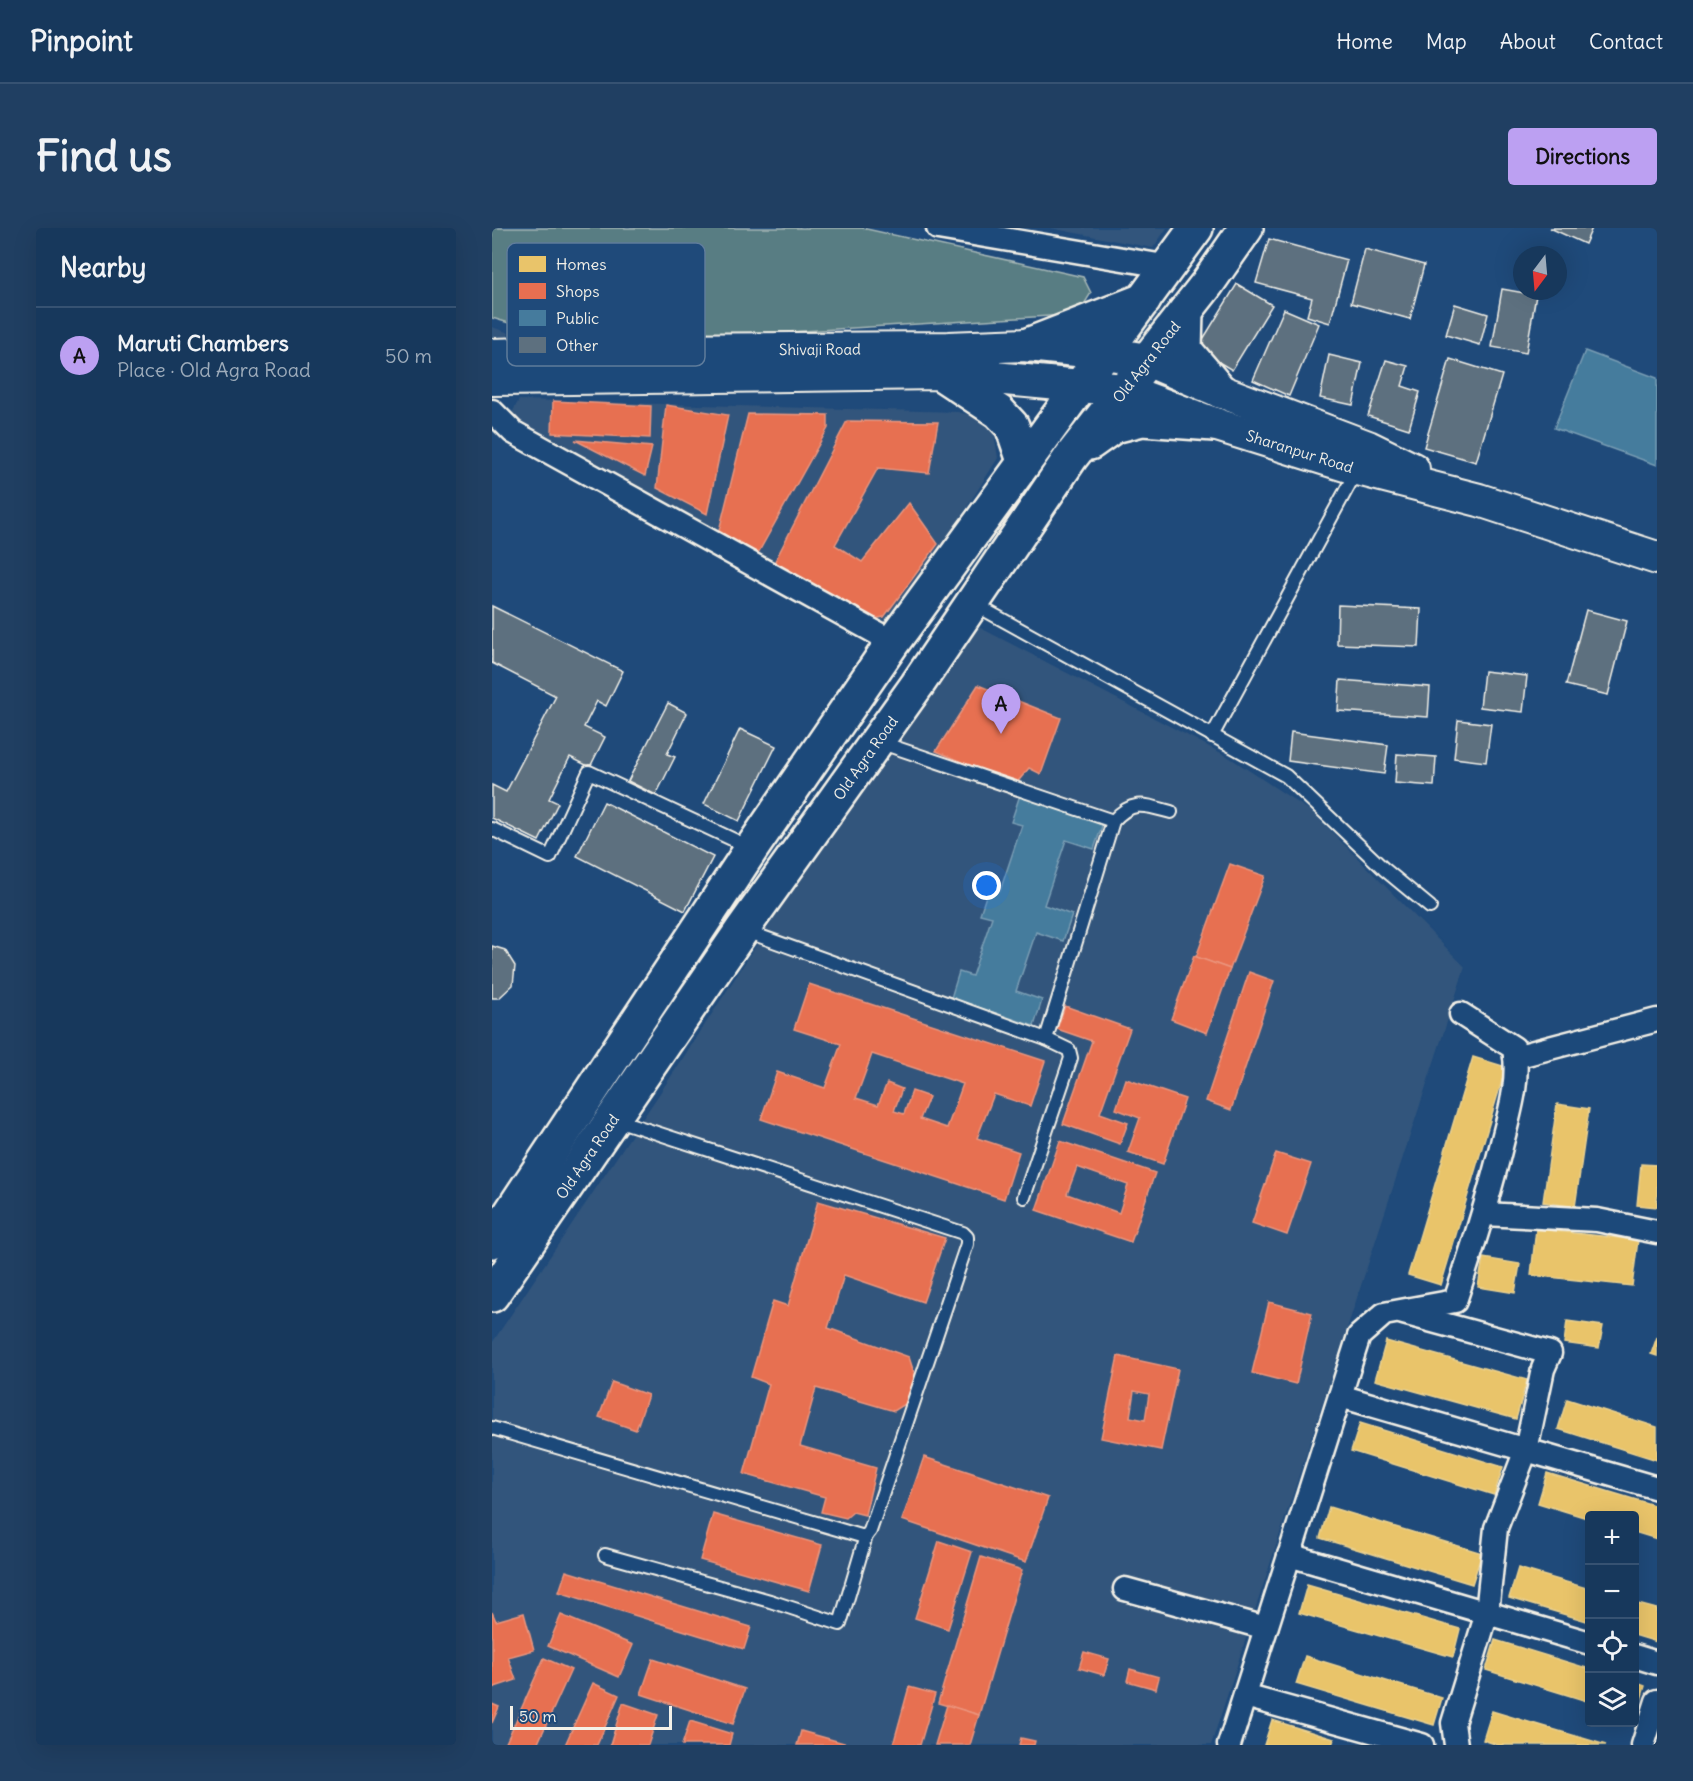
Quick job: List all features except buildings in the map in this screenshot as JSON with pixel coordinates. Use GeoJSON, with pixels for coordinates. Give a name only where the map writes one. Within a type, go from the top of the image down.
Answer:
{"type":"FeatureCollection","features":[{"type":"Feature","properties":{"kind":"highway","name":"Old Agra Road"},"geometry":{"type":"LineString","coordinates":[[492,1241],[752,848],[893,642],[1024,461],[1170,267],[1196,228]]}},
{"type":"Feature","properties":{"kind":"highway","name":"Old Agra Road"},"geometry":{"type":"LineString","coordinates":[[492,1295],[742,930],[877,741],[1071,458],[1186,311],[1246,228]]}},
{"type":"Feature","properties":{"kind":"highway"},"geometry":{"type":"LineString","coordinates":[[1028,345],[1145,299]]}},
{"type":"Feature","properties":{"kind":"highway"},"geometry":{"type":"LineString","coordinates":[[1186,311],[1185,350],[1220,391]]}},
{"type":"Feature","properties":{"kind":"highway"},"geometry":{"type":"LineString","coordinates":[[940,373],[999,412],[1012,426],[1024,461]]}},
{"type":"Feature","properties":{"kind":"highway"},"geometry":{"type":"LineString","coordinates":[[1071,458],[1114,426],[1126,421],[1142,418],[1214,424]]}},
{"type":"Feature","properties":{"kind":"main road","name":"Shivaji Road"},"geometry":{"type":"LineString","coordinates":[[705,350],[948,348],[1028,345],[1147,360]]}},
{"type":"Feature","properties":{"kind":"main road","name":"Shivaji Road"},"geometry":{"type":"LineString","coordinates":[[492,355],[507,355]]}},
{"type":"Feature","properties":{"kind":"main road","name":"Sharanpur Road"},"geometry":{"type":"LineString","coordinates":[[1147,360],[1220,391],[1368,447],[1479,500]]}},
{"type":"Feature","properties":{"kind":"main road","name":"Shivaji Road"},"geometry":{"type":"LineString","coordinates":[[492,379],[940,373],[1124,390]]}},
{"type":"Feature","properties":{"kind":"main road","name":"Sharanpur Road"},"geometry":{"type":"LineString","coordinates":[[1124,390],[1214,424],[1358,469],[1479,500],[1657,558]]}},
{"type":"Feature","properties":{"kind":"street"},"geometry":{"type":"LineString","coordinates":[[938,228],[1170,267]]}},
{"type":"Feature","properties":{"kind":"street"},"geometry":{"type":"LineString","coordinates":[[492,411],[513,432],[893,642]]}},
{"type":"Feature","properties":{"kind":"street"},"geometry":{"type":"LineString","coordinates":[[1229,1745],[1359,1336],[1384,1314],[1455,1302],[1484,1214],[1514,1093],[1517,1067],[1514,1048],[1461,1014]]}},
{"type":"Feature","properties":{"kind":"street"},"geometry":{"type":"LineString","coordinates":[[1515,1057],[1657,1020]]}},
{"type":"Feature","properties":{"kind":"street"},"geometry":{"type":"LineString","coordinates":[[1484,1214],[1597,1220],[1657,1232]]}},
{"type":"Feature","properties":{"kind":"street"},"geometry":{"type":"LineString","coordinates":[[1396,1311],[1550,1353],[1543,1369],[1526,1450],[1496,1528],[1487,1613],[1453,1723],[1456,1745]]}},
{"type":"Feature","properties":{"kind":"street"},"geometry":{"type":"LineString","coordinates":[[1340,1396],[1657,1488]]}},
{"type":"Feature","properties":{"kind":"street"},"geometry":{"type":"LineString","coordinates":[[1289,1556],[1585,1642]]}},
{"type":"Feature","properties":{"kind":"street"},"geometry":{"type":"LineString","coordinates":[[1125,1589],[1266,1628]]}},
{"type":"Feature","properties":{"kind":"street"},"geometry":{"type":"LineString","coordinates":[[1639,1657],[1657,1663]]}},
{"type":"Feature","properties":{"kind":"street"},"geometry":{"type":"LineString","coordinates":[[1245,1696],[1422,1745]]}},
{"type":"Feature","properties":{"kind":"street"},"geometry":{"type":"LineString","coordinates":[[1643,1745],[1657,1701]]}},
{"type":"Feature","properties":{"kind":"lane"},"geometry":{"type":"LineString","coordinates":[[1212,736],[1358,469]]}},
{"type":"Feature","properties":{"kind":"lane"},"geometry":{"type":"LineString","coordinates":[[973,603],[1286,776],[1384,869],[1430,907]]}},
{"type":"Feature","properties":{"kind":"lane"},"geometry":{"type":"LineString","coordinates":[[877,741],[1113,821]]}},
{"type":"Feature","properties":{"kind":"lane"},"geometry":{"type":"LineString","coordinates":[[492,830],[550,857],[589,772],[752,848]]}},
{"type":"Feature","properties":{"kind":"lane"},"geometry":{"type":"LineString","coordinates":[[1046,1039],[1113,821],[1125,808],[1142,805],[1172,812]]}},
{"type":"Feature","properties":{"kind":"lane"},"geometry":{"type":"LineString","coordinates":[[742,930],[1046,1039],[1069,1050],[1071,1058],[1024,1197]]}},
{"type":"Feature","properties":{"kind":"lane"},"geometry":{"type":"LineString","coordinates":[[605,1555],[770,1601],[840,1624],[866,1536],[875,1519],[960,1266],[967,1237],[963,1233],[614,1118]]}},
{"type":"Feature","properties":{"kind":"lane"},"geometry":{"type":"LineString","coordinates":[[492,1428],[866,1536]]}},
{"type":"Feature","properties":{"kind":"shaded area"},"geometry":{"type":"Polygon","coordinates":[[[1050,228],[1167,228],[1153,248],[1050,228]]]}},
{"type":"Feature","properties":{"kind":"shaded area"},"geometry":{"type":"Polygon","coordinates":[[[492,327],[507,332],[506,346],[492,342],[492,327]]]}},
{"type":"Feature","properties":{"kind":"shaded area"},"geometry":{"type":"Polygon","coordinates":[[[519,400],[958,412],[992,421],[998,458],[891,627],[507,422],[519,400]]]}},
{"type":"Feature","properties":{"kind":"shaded area"},"geometry":{"type":"Polygon","coordinates":[[[967,621],[1227,756],[1312,812],[1465,967],[1211,1745],[492,1745],[492,1343],[676,1069],[967,621]]]}},
{"type":"Feature","properties":{"kind":"green space"},"geometry":{"type":"Polygon","coordinates":[[[492,228],[862,228],[1083,277],[1091,293],[1083,306],[1065,315],[770,333],[705,334],[705,243],[507,243],[507,322],[492,318],[492,228]]]}},
{"type":"Feature","properties":{"kind":"place","name":"Maruti Chambers"},"geometry":{"type":"Point","coordinates":[1001,734]}}]}
